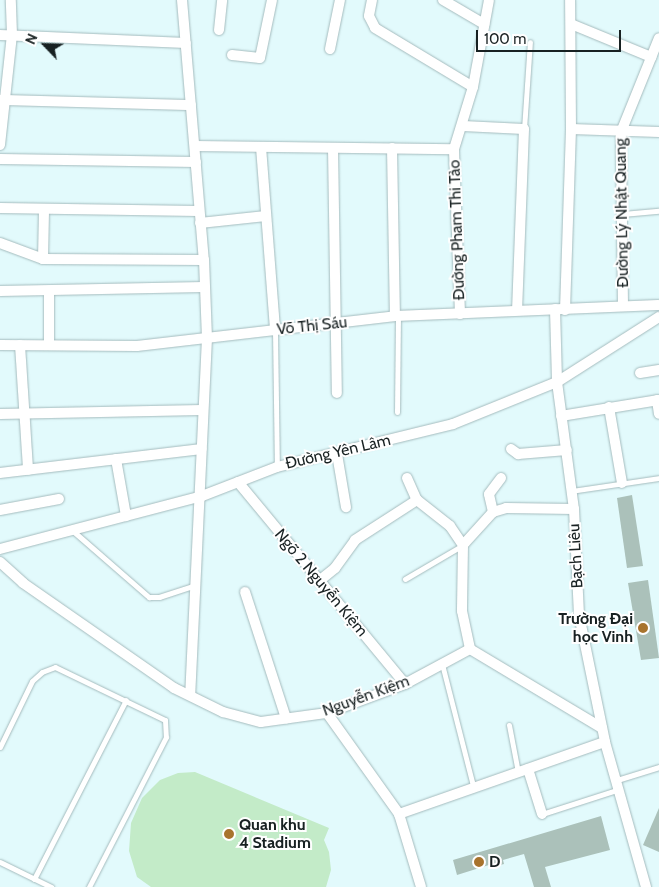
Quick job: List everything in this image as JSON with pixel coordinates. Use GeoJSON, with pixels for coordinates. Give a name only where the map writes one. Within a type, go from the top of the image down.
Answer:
{"type":"FeatureCollection","features":[{"type":"Feature","properties":{"kind":"street"},"geometry":{"type":"LineString","coordinates":[[0,145],[2,100],[12,35],[12,0]]}},
{"type":"Feature","properties":{"kind":"street"},"geometry":{"type":"LineString","coordinates":[[182,0],[195,146],[198,210],[204,260],[207,338],[202,410],[202,496],[190,694]]}},
{"type":"Feature","properties":{"kind":"street"},"geometry":{"type":"LineString","coordinates":[[219,30],[222,0]]}},
{"type":"Feature","properties":{"kind":"street"},"geometry":{"type":"LineString","coordinates":[[232,55],[260,58],[272,0]]}},
{"type":"Feature","properties":{"kind":"street"},"geometry":{"type":"LineString","coordinates":[[330,49],[340,0]]}},
{"type":"Feature","properties":{"kind":"street"},"geometry":{"type":"LineString","coordinates":[[372,0],[369,16],[376,28],[474,87]]}},
{"type":"Feature","properties":{"kind":"street"},"geometry":{"type":"LineString","coordinates":[[443,0],[484,24]]}},
{"type":"Feature","properties":{"kind":"street","name":"Đường Pham Thi Tảo"},"geometry":{"type":"LineString","coordinates":[[460,314],[454,149],[463,126],[474,87],[489,0]]}},
{"type":"Feature","properties":{"kind":"street","name":"Bạch Liêu"},"geometry":{"type":"LineString","coordinates":[[570,0],[571,129],[557,382],[574,509],[579,615],[605,742],[646,887]]}},
{"type":"Feature","properties":{"kind":"street"},"geometry":{"type":"LineString","coordinates":[[571,24],[651,57]]}},
{"type":"Feature","properties":{"kind":"street"},"geometry":{"type":"LineString","coordinates":[[0,35],[186,43]]}},
{"type":"Feature","properties":{"kind":"street","name":"Đường Lý Nhật Quang"},"geometry":{"type":"LineString","coordinates":[[623,306],[621,132],[659,38]]}},
{"type":"Feature","properties":{"kind":"street"},"geometry":{"type":"LineString","coordinates":[[2,100],[191,105]]}},
{"type":"Feature","properties":{"kind":"street"},"geometry":{"type":"LineString","coordinates":[[463,126],[524,130],[518,308]]}},
{"type":"Feature","properties":{"kind":"street"},"geometry":{"type":"LineString","coordinates":[[571,129],[659,132]]}},
{"type":"Feature","properties":{"kind":"street"},"geometry":{"type":"LineString","coordinates":[[195,146],[454,149]]}},
{"type":"Feature","properties":{"kind":"street"},"geometry":{"type":"LineString","coordinates":[[261,147],[274,330]]}},
{"type":"Feature","properties":{"kind":"street"},"geometry":{"type":"LineString","coordinates":[[333,148],[337,393]]}},
{"type":"Feature","properties":{"kind":"street"},"geometry":{"type":"LineString","coordinates":[[392,148],[396,315]]}},
{"type":"Feature","properties":{"kind":"street"},"geometry":{"type":"LineString","coordinates":[[0,160],[196,162]]}},
{"type":"Feature","properties":{"kind":"street"},"geometry":{"type":"LineString","coordinates":[[0,208],[44,210],[198,210]]}},
{"type":"Feature","properties":{"kind":"street"},"geometry":{"type":"LineString","coordinates":[[43,259],[44,210]]}},
{"type":"Feature","properties":{"kind":"street"},"geometry":{"type":"LineString","coordinates":[[200,223],[266,216]]}},
{"type":"Feature","properties":{"kind":"street"},"geometry":{"type":"LineString","coordinates":[[0,243],[43,259],[204,260]]}},
{"type":"Feature","properties":{"kind":"street"},"geometry":{"type":"LineString","coordinates":[[0,291],[204,288]]}},
{"type":"Feature","properties":{"kind":"street"},"geometry":{"type":"LineString","coordinates":[[49,291],[49,346]]}},
{"type":"Feature","properties":{"kind":"street","name":"Võ Thị Sáu"},"geometry":{"type":"LineString","coordinates":[[0,345],[137,346],[337,324],[396,315],[460,314],[518,308],[560,309],[659,305]]}},
{"type":"Feature","properties":{"kind":"street","name":"Đường Yên Lâm"},"geometry":{"type":"LineString","coordinates":[[0,549],[202,496],[277,467],[337,454],[453,424],[557,382],[659,317]]}},
{"type":"Feature","properties":{"kind":"street"},"geometry":{"type":"LineString","coordinates":[[20,345],[28,470]]}},
{"type":"Feature","properties":{"kind":"street"},"geometry":{"type":"LineString","coordinates":[[640,373],[659,370]]}},
{"type":"Feature","properties":{"kind":"street"},"geometry":{"type":"LineString","coordinates":[[561,416],[658,400],[659,414]]}},
{"type":"Feature","properties":{"kind":"street"},"geometry":{"type":"LineString","coordinates":[[609,407],[622,483]]}},
{"type":"Feature","properties":{"kind":"street"},"geometry":{"type":"LineString","coordinates":[[0,414],[202,410]]}},
{"type":"Feature","properties":{"kind":"street"},"geometry":{"type":"LineString","coordinates":[[0,473],[202,449]]}},
{"type":"Feature","properties":{"kind":"street"},"geometry":{"type":"LineString","coordinates":[[511,450],[518,454],[567,450]]}},
{"type":"Feature","properties":{"kind":"street"},"geometry":{"type":"LineString","coordinates":[[337,454],[346,507]]}},
{"type":"Feature","properties":{"kind":"street"},"geometry":{"type":"LineString","coordinates":[[116,459],[126,516]]}},
{"type":"Feature","properties":{"kind":"street"},"geometry":{"type":"LineString","coordinates":[[406,478],[417,500],[450,526],[463,545],[462,611],[470,649],[602,728]]}},
{"type":"Feature","properties":{"kind":"street"},"geometry":{"type":"LineString","coordinates":[[493,512],[489,494],[501,478]]}},
{"type":"Feature","properties":{"kind":"street","name":"Ngõ 2 Nguyễn Kiệm"},"geometry":{"type":"LineString","coordinates":[[238,482],[405,684]]}},
{"type":"Feature","properties":{"kind":"street"},"geometry":{"type":"LineString","coordinates":[[0,510],[59,499]]}},
{"type":"Feature","properties":{"kind":"street"},"geometry":{"type":"LineString","coordinates":[[319,580],[335,568],[355,540],[417,500]]}},
{"type":"Feature","properties":{"kind":"street"},"geometry":{"type":"LineString","coordinates":[[463,545],[493,512],[506,508],[574,509]]}},
{"type":"Feature","properties":{"kind":"street","name":"Nguyễn Kiệm"},"geometry":{"type":"LineString","coordinates":[[0,562],[24,583],[166,683],[223,712],[261,722],[327,713],[405,684],[470,649]]}},
{"type":"Feature","properties":{"kind":"street"},"geometry":{"type":"LineString","coordinates":[[245,592],[286,718]]}},
{"type":"Feature","properties":{"kind":"street"},"geometry":{"type":"LineString","coordinates":[[327,713],[399,814],[421,887]]}},
{"type":"Feature","properties":{"kind":"street"},"geometry":{"type":"LineString","coordinates":[[399,814],[473,786],[605,742]]}},
{"type":"Feature","properties":{"kind":"street"},"geometry":{"type":"LineString","coordinates":[[523,770],[542,814]]}},
{"type":"Feature","properties":{"kind":"lane"},"geometry":{"type":"LineString","coordinates":[[524,130],[530,42]]}},
{"type":"Feature","properties":{"kind":"lane"},"geometry":{"type":"LineString","coordinates":[[622,214],[659,211]]}},
{"type":"Feature","properties":{"kind":"lane"},"geometry":{"type":"LineString","coordinates":[[396,315],[397,412]]}},
{"type":"Feature","properties":{"kind":"lane"},"geometry":{"type":"LineString","coordinates":[[274,330],[277,467]]}},
{"type":"Feature","properties":{"kind":"lane"},"geometry":{"type":"LineString","coordinates":[[571,491],[659,478]]}},
{"type":"Feature","properties":{"kind":"lane"},"geometry":{"type":"LineString","coordinates":[[73,531],[149,597],[159,597],[196,585]]}},
{"type":"Feature","properties":{"kind":"lane"},"geometry":{"type":"LineString","coordinates":[[405,579],[463,545]]}},
{"type":"Feature","properties":{"kind":"lane"},"geometry":{"type":"LineString","coordinates":[[442,664],[473,786]]}},
{"type":"Feature","properties":{"kind":"lane"},"geometry":{"type":"LineString","coordinates":[[0,746],[32,681],[47,670],[64,670],[163,718],[168,731],[89,887]]}},
{"type":"Feature","properties":{"kind":"lane"},"geometry":{"type":"LineString","coordinates":[[34,887],[36,879],[126,700]]}},
{"type":"Feature","properties":{"kind":"lane"},"geometry":{"type":"LineString","coordinates":[[509,725],[523,770]]}},
{"type":"Feature","properties":{"kind":"lane"},"geometry":{"type":"LineString","coordinates":[[542,814],[659,767]]}},
{"type":"Feature","properties":{"kind":"lane"},"geometry":{"type":"LineString","coordinates":[[0,862],[51,887]]}},
{"type":"Feature","properties":{"kind":"green space","name":"Quan khu 4 Stadium"},"geometry":{"type":"Polygon","coordinates":[[[195,772],[329,828],[324,840],[329,852],[331,870],[326,887],[151,887],[137,877],[129,851],[131,823],[142,798],[160,780],[178,773],[195,772]]]}},
{"type":"Feature","properties":{"kind":"building"},"geometry":{"type":"Polygon","coordinates":[[[632,495],[643,566],[627,568],[617,498],[632,495]]]}},
{"type":"Feature","properties":{"kind":"building"},"geometry":{"type":"Polygon","coordinates":[[[648,580],[659,658],[641,660],[628,583],[648,580]]]}},
{"type":"Feature","properties":{"kind":"building"},"geometry":{"type":"Polygon","coordinates":[[[659,808],[659,852],[643,845],[659,808]]]}},
{"type":"Feature","properties":{"kind":"building"},"geometry":{"type":"Polygon","coordinates":[[[601,816],[610,850],[545,867],[551,887],[534,887],[524,854],[503,860],[504,864],[493,867],[492,864],[457,875],[453,860],[601,816]]]}},
{"type":"Feature","properties":{"kind":"place","name":"Trường Đại học Vinh"},"geometry":{"type":"Point","coordinates":[643,628]}},
{"type":"Feature","properties":{"kind":"place","name":"Quan khu 4 Stadium"},"geometry":{"type":"Point","coordinates":[229,834]}},
{"type":"Feature","properties":{"kind":"place","name":"D"},"geometry":{"type":"Point","coordinates":[479,862]}}]}
